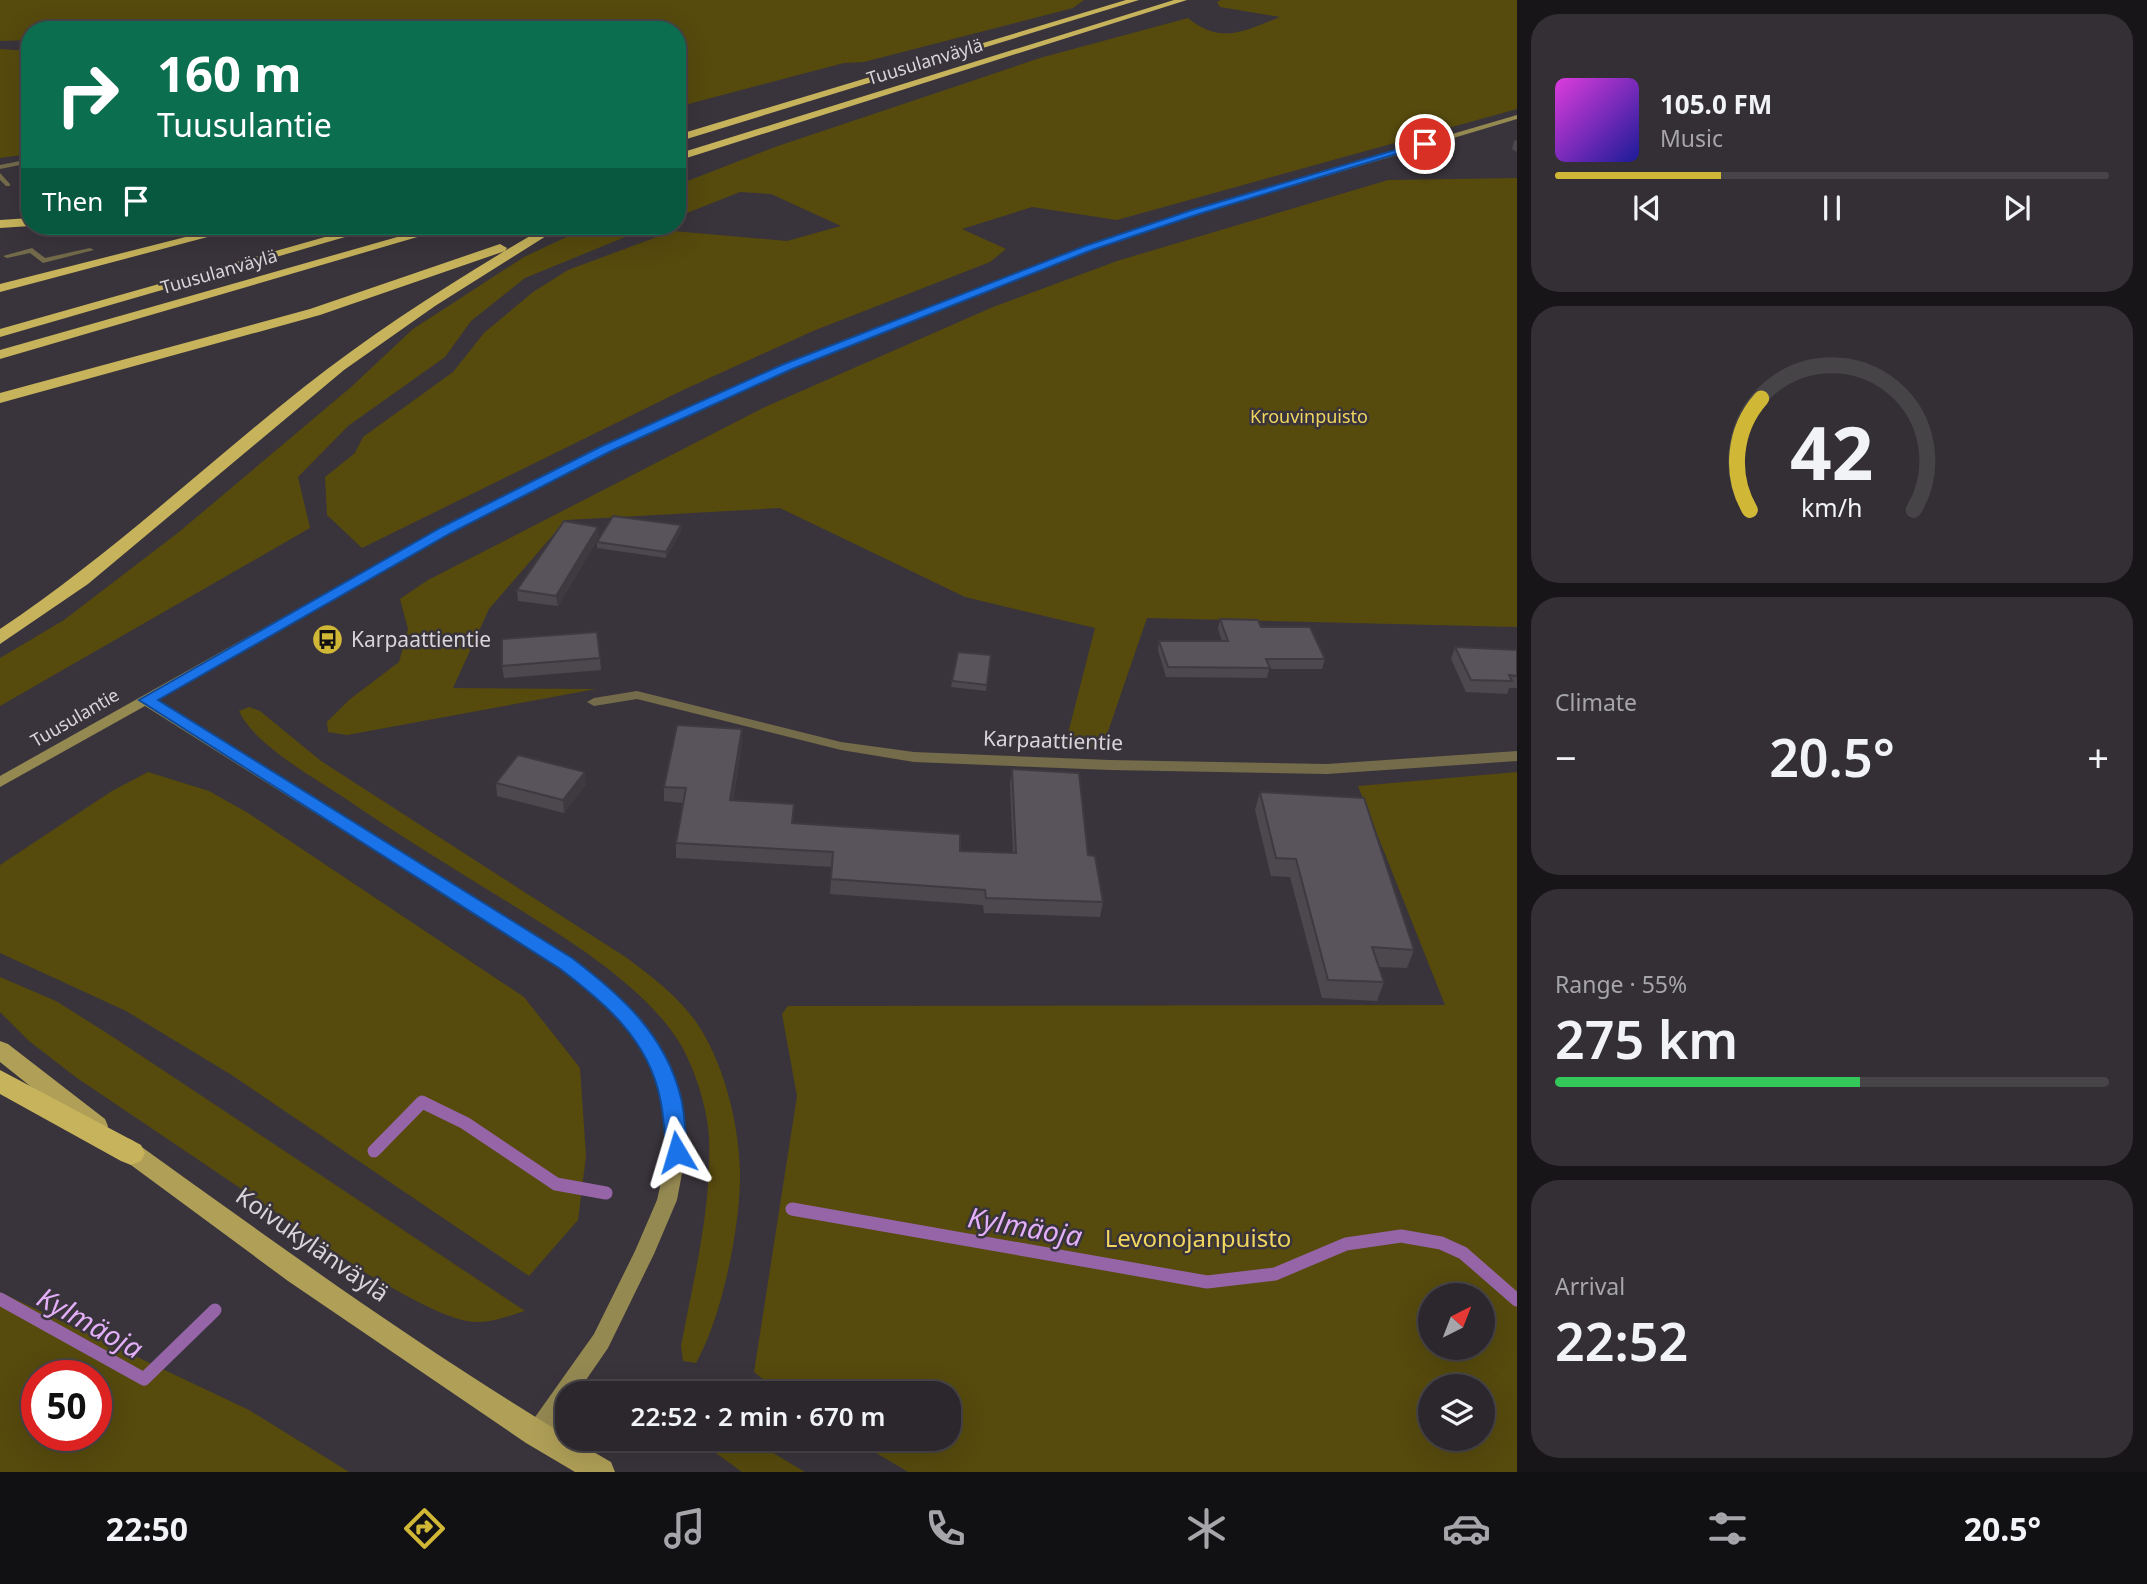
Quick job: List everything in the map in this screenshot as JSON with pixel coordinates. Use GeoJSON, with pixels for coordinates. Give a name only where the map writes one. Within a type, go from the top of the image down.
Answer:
{"type":"FeatureCollection","features":[{"type":"Feature","properties":{"kind":"highway","name":"Tuusulanväylä"},"geometry":{"type":"LineString","coordinates":[[686,136],[1135,0]]}},
{"type":"Feature","properties":{"kind":"highway","name":"Tuusulanväylä"},"geometry":{"type":"LineString","coordinates":[[686,155],[1183,0]]}},
{"type":"Feature","properties":{"kind":"highway"},"geometry":{"type":"LineString","coordinates":[[686,125],[872,80]]}},
{"type":"Feature","properties":{"kind":"highway"},"geometry":{"type":"LineString","coordinates":[[690,168],[894,92]]}},
{"type":"Feature","properties":{"kind":"highway"},"geometry":{"type":"LineString","coordinates":[[0,224],[21,223]]}},
{"type":"Feature","properties":{"kind":"highway"},"geometry":{"type":"LineString","coordinates":[[0,288],[208,235]]}},
{"type":"Feature","properties":{"kind":"highway","name":"Tuusulanväylä"},"geometry":{"type":"LineString","coordinates":[[0,332],[345,235]]}},
{"type":"Feature","properties":{"kind":"highway","name":"Tuusulanväylä"},"geometry":{"type":"LineString","coordinates":[[0,355],[418,235]]}},
{"type":"Feature","properties":{"kind":"highway"},"geometry":{"type":"LineString","coordinates":[[0,398],[253,331],[391,287],[532,235]]}},
{"type":"Feature","properties":{"kind":"highway"},"geometry":{"type":"LineString","coordinates":[[0,638],[55,602],[110,560],[308,392],[376,339],[542,235]]}},
{"type":"Feature","properties":{"kind":"highway"},"geometry":{"type":"LineString","coordinates":[[0,1081],[131,1153]]}},
{"type":"Feature","properties":{"kind":"main road","name":"Tuusulantie"},"geometry":{"type":"LineString","coordinates":[[0,782],[446,530],[606,449],[788,367],[1088,248],[1196,212],[1517,117]]}},
{"type":"Feature","properties":{"kind":"main road"},"geometry":{"type":"LineString","coordinates":[[146,700],[565,963],[603,992],[636,1025],[655,1056],[670,1097],[677,1152],[667,1200],[601,1341],[536,1434]]}},
{"type":"Feature","properties":{"kind":"main road","name":"Koivukylänväylä"},"geometry":{"type":"LineString","coordinates":[[0,1050],[131,1153],[297,1273],[536,1434],[601,1472]]}},
{"type":"Feature","properties":{"kind":"street","name":"Karpaattientie"},"geometry":{"type":"LineString","coordinates":[[594,702],[637,695],[841,746],[914,757],[1110,765],[1327,769],[1517,756]]}},
{"type":"Feature","properties":{"kind":"lane"},"geometry":{"type":"LineString","coordinates":[[0,167],[21,163]]}},
{"type":"Feature","properties":{"kind":"lane"},"geometry":{"type":"LineString","coordinates":[[0,175],[8,185]]}},
{"type":"Feature","properties":{"kind":"lane"},"geometry":{"type":"LineString","coordinates":[[7,256],[32,250],[43,261],[90,250]]}},
{"type":"Feature","properties":{"kind":"green space"},"geometry":{"type":"Polygon","coordinates":[[[0,0],[1084,0],[1073,8],[864,62],[844,63],[686,105],[686,21],[21,21],[21,40],[0,41],[0,0]]]}},
{"type":"Feature","properties":{"kind":"green space"},"geometry":{"type":"Polygon","coordinates":[[[1517,0],[1517,109],[1117,220],[1032,207],[962,229],[1006,249],[990,262],[813,331],[683,390],[362,548],[327,515],[325,477],[355,453],[363,437],[453,372],[484,333],[533,292],[568,270],[662,235],[686,235],[686,232],[787,241],[841,226],[771,194],[740,192],[686,213],[686,182],[775,147],[1040,58],[1188,18],[1211,31],[1233,33],[1280,17],[1220,7],[1217,2],[1517,0]]]}},
{"type":"Feature","properties":{"kind":"green space"},"geometry":{"type":"Polygon","coordinates":[[[0,49],[21,50],[21,155],[0,158],[0,49]]]}},
{"type":"Feature","properties":{"kind":"green space","name":"Krouvinpuisto"},"geometry":{"type":"Polygon","coordinates":[[[1517,178],[1517,627],[1147,618],[1103,746],[1064,749],[1095,628],[965,597],[780,508],[566,520],[489,609],[453,688],[596,689],[347,735],[328,732],[327,722],[349,700],[399,662],[408,629],[400,599],[428,580],[765,407],[993,307],[1117,261],[1388,180],[1517,178]]]}},
{"type":"Feature","properties":{"kind":"green space"},"geometry":{"type":"Polygon","coordinates":[[[571,235],[630,235],[525,278],[471,321],[445,357],[348,426],[298,477],[310,528],[0,706],[0,658],[64,620],[179,532],[350,388],[413,329],[524,257],[571,235]]]}},
{"type":"Feature","properties":{"kind":"green space"},"geometry":{"type":"Polygon","coordinates":[[[249,707],[260,711],[321,761],[627,958],[671,994],[694,1019],[713,1053],[728,1092],[740,1172],[737,1217],[722,1297],[696,1363],[683,1361],[681,1346],[705,1215],[709,1136],[700,1089],[681,1045],[647,1002],[602,964],[272,749],[258,737],[239,711],[249,707]]]}},
{"type":"Feature","properties":{"kind":"green space"},"geometry":{"type":"Polygon","coordinates":[[[148,772],[209,791],[248,813],[524,997],[580,1068],[586,1156],[578,1220],[529,1276],[230,1074],[126,1011],[0,953],[0,865],[112,791],[148,772]]]}},
{"type":"Feature","properties":{"kind":"green space","name":"Levonojanpuisto"},"geometry":{"type":"Polygon","coordinates":[[[1517,772],[1517,1472],[908,1472],[873,1451],[961,1451],[961,1381],[765,1381],[754,1372],[797,1096],[782,1014],[788,1006],[1445,1005],[1358,786],[1517,772]]]}},
{"type":"Feature","properties":{"kind":"green space"},"geometry":{"type":"Polygon","coordinates":[[[0,977],[56,1001],[110,1035],[525,1311],[489,1321],[467,1321],[431,1308],[369,1275],[77,1078],[29,1041],[0,1012],[0,977]]]}},
{"type":"Feature","properties":{"kind":"green space"},"geometry":{"type":"Polygon","coordinates":[[[0,1292],[249,1410],[349,1472],[0,1472],[0,1292]]]}},
{"type":"Feature","properties":{"kind":"green space"},"geometry":{"type":"Polygon","coordinates":[[[713,1451],[770,1451],[805,1472],[742,1472],[713,1451]]]}},
{"type":"Feature","properties":{"kind":"building"},"geometry":{"type":"Polygon","coordinates":[[[613,516],[681,525],[666,552],[597,542],[613,516]]]}},
{"type":"Feature","properties":{"kind":"building"},"geometry":{"type":"Polygon","coordinates":[[[564,521],[598,527],[556,596],[517,590],[564,521]]]}},
{"type":"Feature","properties":{"kind":"building"},"geometry":{"type":"Polygon","coordinates":[[[1220,619],[1258,620],[1261,627],[1310,627],[1325,659],[1266,659],[1270,668],[1168,667],[1159,641],[1228,641],[1220,619]]]}},
{"type":"Feature","properties":{"kind":"building"},"geometry":{"type":"Polygon","coordinates":[[[597,632],[600,658],[502,666],[502,639],[597,632]]]}},
{"type":"Feature","properties":{"kind":"building"},"geometry":{"type":"Polygon","coordinates":[[[1455,647],[1517,650],[1517,676],[1509,675],[1512,681],[1471,680],[1455,647]]]}},
{"type":"Feature","properties":{"kind":"building"},"geometry":{"type":"Polygon","coordinates":[[[958,652],[991,655],[987,685],[952,681],[958,652]]]}},
{"type":"Feature","properties":{"kind":"building"},"geometry":{"type":"Polygon","coordinates":[[[677,725],[742,729],[730,800],[794,804],[792,823],[960,834],[960,851],[1016,853],[1012,769],[1079,773],[1088,855],[1095,856],[1103,902],[986,898],[985,890],[831,879],[833,852],[676,843],[686,788],[664,787],[677,725]]]}},
{"type":"Feature","properties":{"kind":"building"},"geometry":{"type":"Polygon","coordinates":[[[518,755],[585,772],[563,800],[496,783],[518,755]]]}},
{"type":"Feature","properties":{"kind":"building"},"geometry":{"type":"Polygon","coordinates":[[[1260,792],[1364,798],[1414,950],[1372,947],[1384,982],[1328,980],[1296,859],[1276,858],[1260,792]]]}},
{"type":"Feature","properties":{"kind":"waterway","name":"Kylmäoja"},"geometry":{"type":"LineString","coordinates":[[374,1151],[422,1102],[465,1123],[556,1184],[606,1193]]}},
{"type":"Feature","properties":{"kind":"waterway","name":"Kylmäoja"},"geometry":{"type":"LineString","coordinates":[[792,1209],[1207,1282],[1275,1274],[1346,1244],[1401,1236],[1441,1243],[1463,1253],[1517,1300]]}},
{"type":"Feature","properties":{"kind":"waterway","name":"Kylmäoja"},"geometry":{"type":"LineString","coordinates":[[0,1299],[144,1379],[215,1310]]}},
{"type":"Feature","properties":{"kind":"place","name":"Karpaattientie"},"geometry":{"type":"Point","coordinates":[328,640]}},
{"type":"Feature","properties":{"kind":"route"},"geometry":{"type":"LineString","coordinates":[[677,1152],[670,1097],[655,1056],[636,1025],[603,992],[565,963],[146,700],[446,530],[606,449],[788,367],[1088,248],[1196,212],[1425,144]]}}]}
